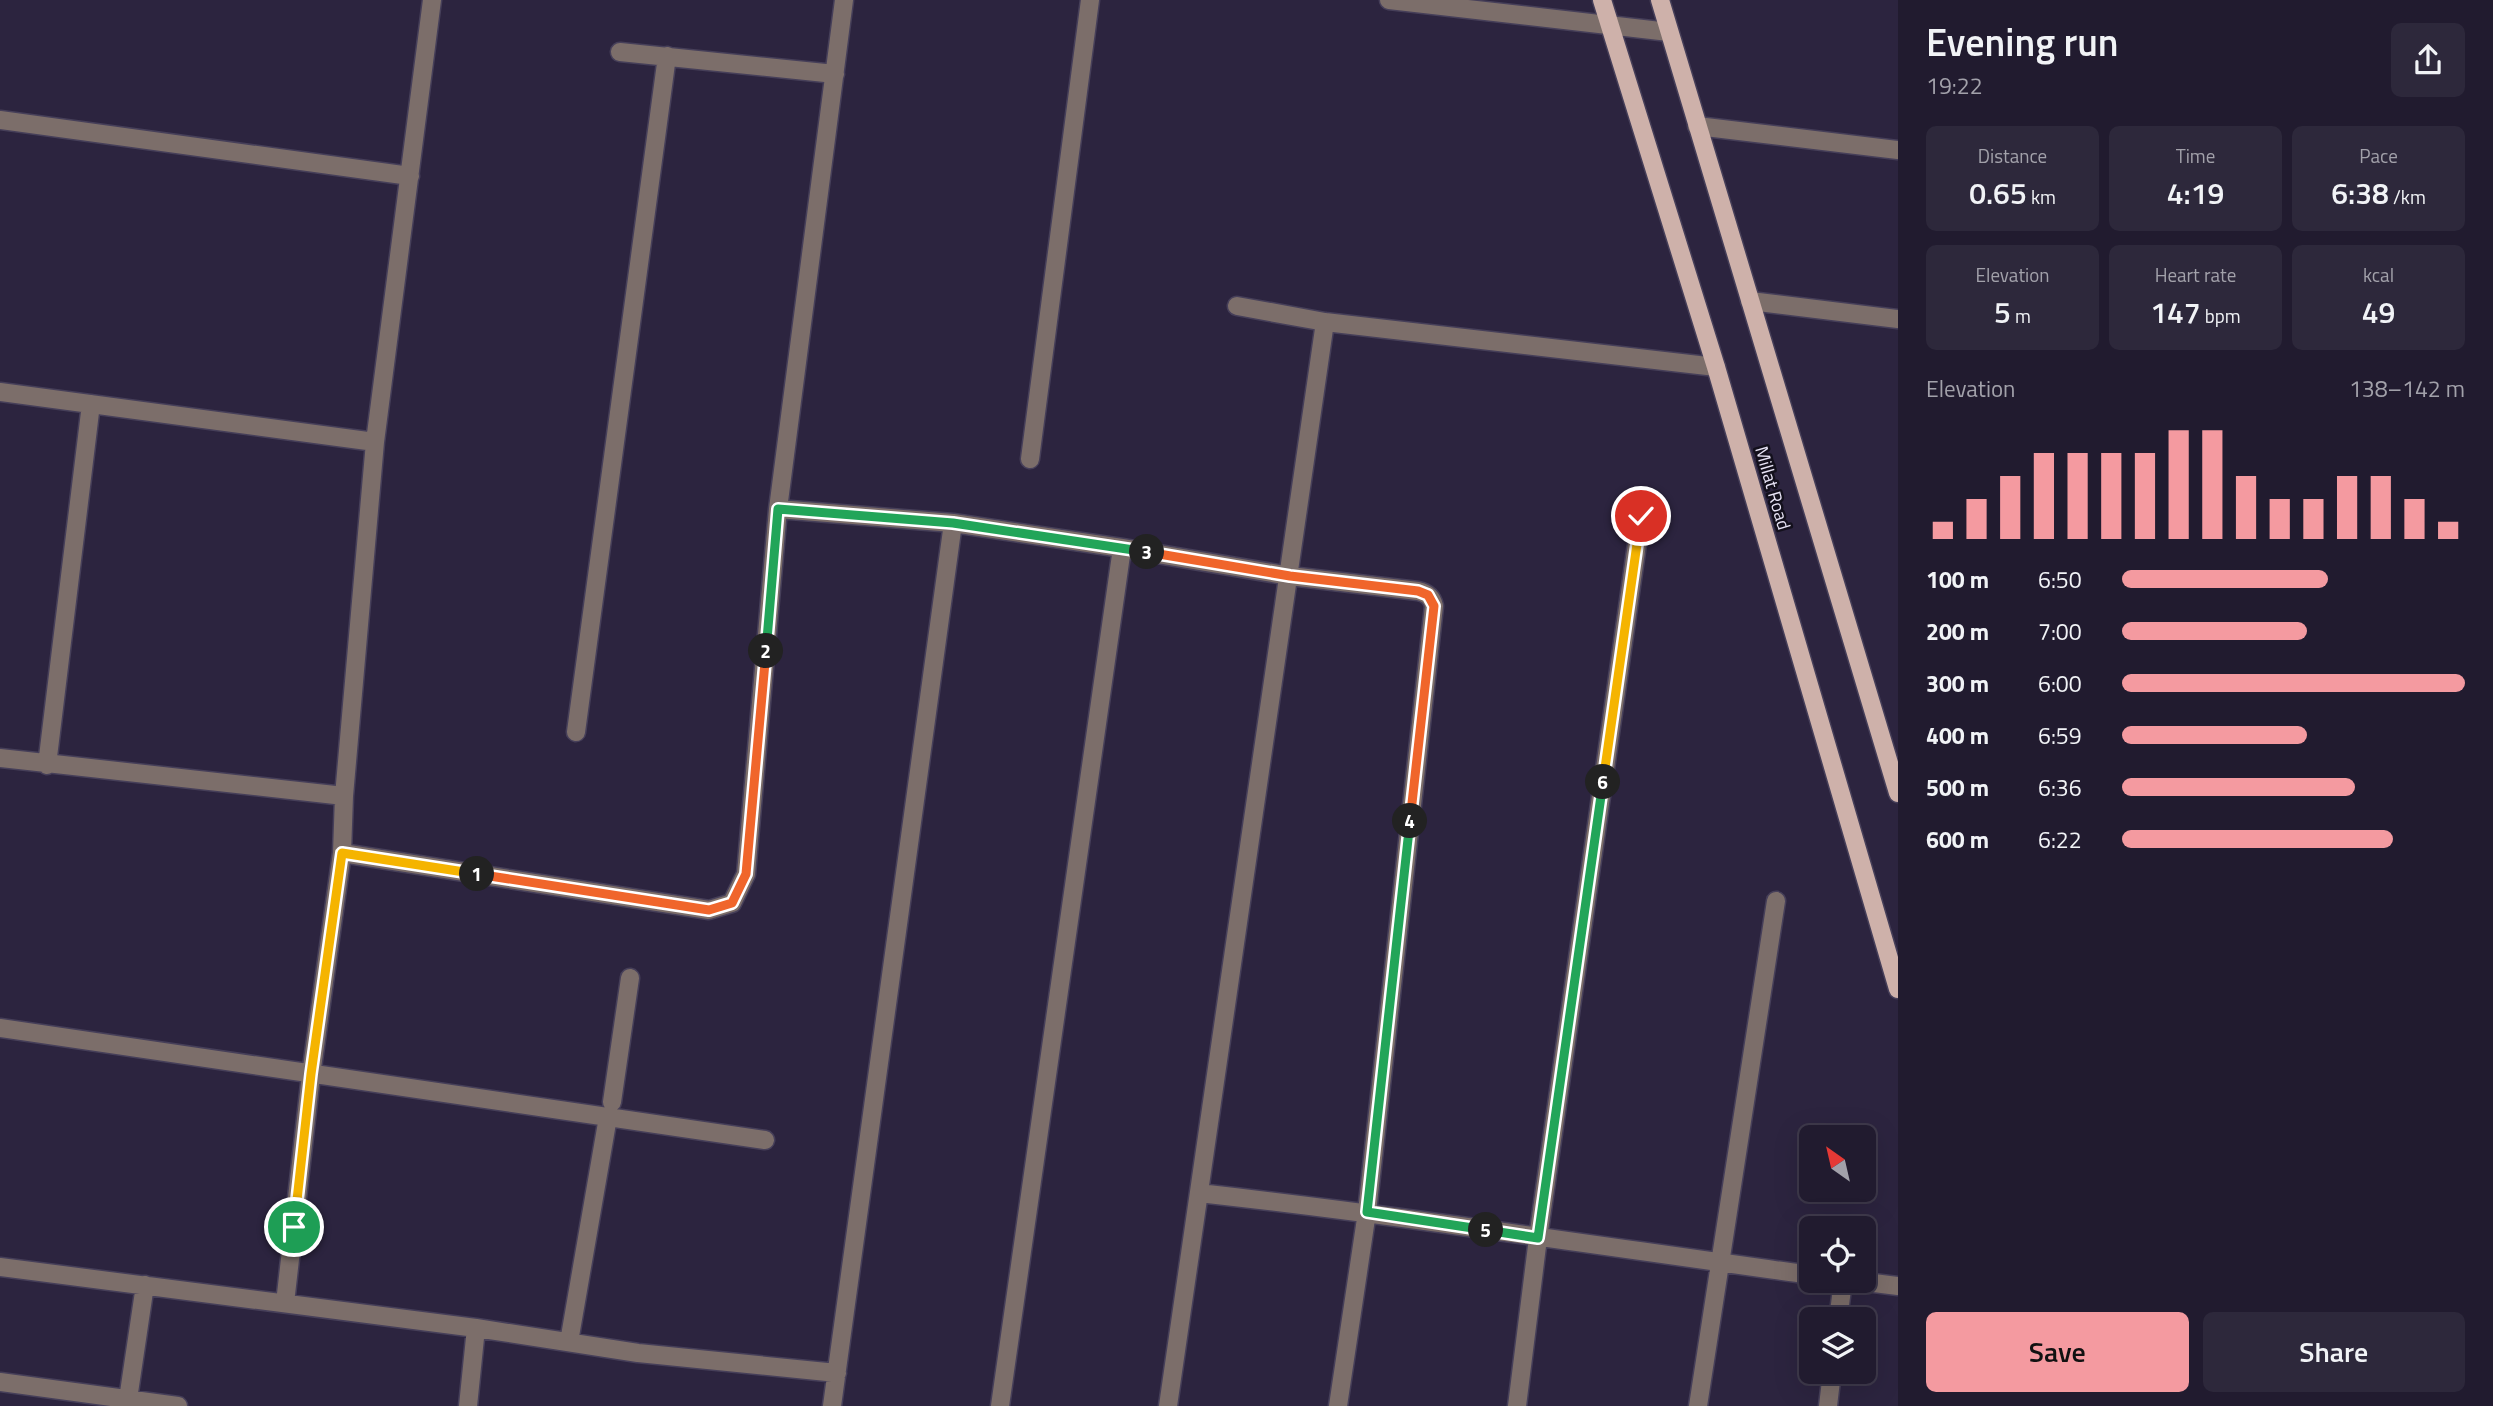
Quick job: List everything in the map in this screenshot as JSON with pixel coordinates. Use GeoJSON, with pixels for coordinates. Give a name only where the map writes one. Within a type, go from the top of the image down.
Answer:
{"type":"FeatureCollection","features":[{"type":"Feature","properties":{"kind":"main road","name":"Millat Road"},"geometry":{"type":"LineString","coordinates":[[1602,0],[1716,367],[1898,989]]}},
{"type":"Feature","properties":{"kind":"main road","name":"Millat Road"},"geometry":{"type":"LineString","coordinates":[[1660,0],[1898,793]]}},
{"type":"Feature","properties":{"kind":"street"},"geometry":{"type":"LineString","coordinates":[[285,1303],[311,1074],[342,853],[344,796],[375,442],[432,0]]}},
{"type":"Feature","properties":{"kind":"street"},"geometry":{"type":"LineString","coordinates":[[342,853],[709,910],[732,903],[746,874],[778,509],[844,0]]}},
{"type":"Feature","properties":{"kind":"street"},"geometry":{"type":"LineString","coordinates":[[1030,459],[1090,0]]}},
{"type":"Feature","properties":{"kind":"street"},"geometry":{"type":"LineString","coordinates":[[1392,0],[1669,32]]}},
{"type":"Feature","properties":{"kind":"street"},"geometry":{"type":"LineString","coordinates":[[620,52],[835,74]]}},
{"type":"Feature","properties":{"kind":"street"},"geometry":{"type":"LineString","coordinates":[[576,732],[667,56]]}},
{"type":"Feature","properties":{"kind":"street"},"geometry":{"type":"LineString","coordinates":[[0,120],[410,176]]}},
{"type":"Feature","properties":{"kind":"street"},"geometry":{"type":"LineString","coordinates":[[1696,126],[1898,150]]}},
{"type":"Feature","properties":{"kind":"street"},"geometry":{"type":"LineString","coordinates":[[1750,302],[1898,319]]}},
{"type":"Feature","properties":{"kind":"street"},"geometry":{"type":"LineString","coordinates":[[1237,306],[1325,322],[1716,367]]}},
{"type":"Feature","properties":{"kind":"street"},"geometry":{"type":"LineString","coordinates":[[1168,1406],[1325,322]]}},
{"type":"Feature","properties":{"kind":"street"},"geometry":{"type":"LineString","coordinates":[[0,392],[375,442]]}},
{"type":"Feature","properties":{"kind":"street"},"geometry":{"type":"LineString","coordinates":[[47,765],[91,404]]}},
{"type":"Feature","properties":{"kind":"street"},"geometry":{"type":"LineString","coordinates":[[778,509],[953,523],[1290,576],[1418,591],[1428,595],[1434,606],[1367,1212],[1338,1406]]}},
{"type":"Feature","properties":{"kind":"street"},"geometry":{"type":"LineString","coordinates":[[1517,1406],[1538,1238],[1641,516]]}},
{"type":"Feature","properties":{"kind":"street"},"geometry":{"type":"LineString","coordinates":[[832,1406],[953,523]]}},
{"type":"Feature","properties":{"kind":"street"},"geometry":{"type":"LineString","coordinates":[[1000,1406],[1122,548]]}},
{"type":"Feature","properties":{"kind":"street"},"geometry":{"type":"LineString","coordinates":[[0,758],[344,796]]}},
{"type":"Feature","properties":{"kind":"street"},"geometry":{"type":"LineString","coordinates":[[1698,1406],[1776,901]]}},
{"type":"Feature","properties":{"kind":"street"},"geometry":{"type":"LineString","coordinates":[[569,1342],[630,978]]}},
{"type":"Feature","properties":{"kind":"street"},"geometry":{"type":"LineString","coordinates":[[0,1028],[311,1074],[610,1110],[765,1140]]}},
{"type":"Feature","properties":{"kind":"street"},"geometry":{"type":"LineString","coordinates":[[1199,1193],[1367,1212],[1799,1273]]}},
{"type":"Feature","properties":{"kind":"street"},"geometry":{"type":"LineString","coordinates":[[0,1267],[476,1328],[638,1353],[837,1373]]}},
{"type":"Feature","properties":{"kind":"street"},"geometry":{"type":"LineString","coordinates":[[1876,1283],[1898,1286]]}},
{"type":"Feature","properties":{"kind":"street"},"geometry":{"type":"LineString","coordinates":[[127,1403],[145,1285]]}},
{"type":"Feature","properties":{"kind":"street"},"geometry":{"type":"LineString","coordinates":[[468,1406],[476,1328]]}},
{"type":"Feature","properties":{"kind":"street"},"geometry":{"type":"LineString","coordinates":[[0,1382],[127,1403],[178,1406]]}},
{"type":"Feature","properties":{"kind":"street"},"geometry":{"type":"LineString","coordinates":[[1828,1406],[1831,1384]]}},
{"type":"Feature","properties":{"kind":"route"},"geometry":{"type":"LineString","coordinates":[[294,1227],[311,1074],[342,853],[709,910],[732,903],[746,874],[778,509],[953,523],[1290,576],[1418,591],[1428,595],[1434,606],[1367,1212],[1538,1238],[1641,516]]}}]}
